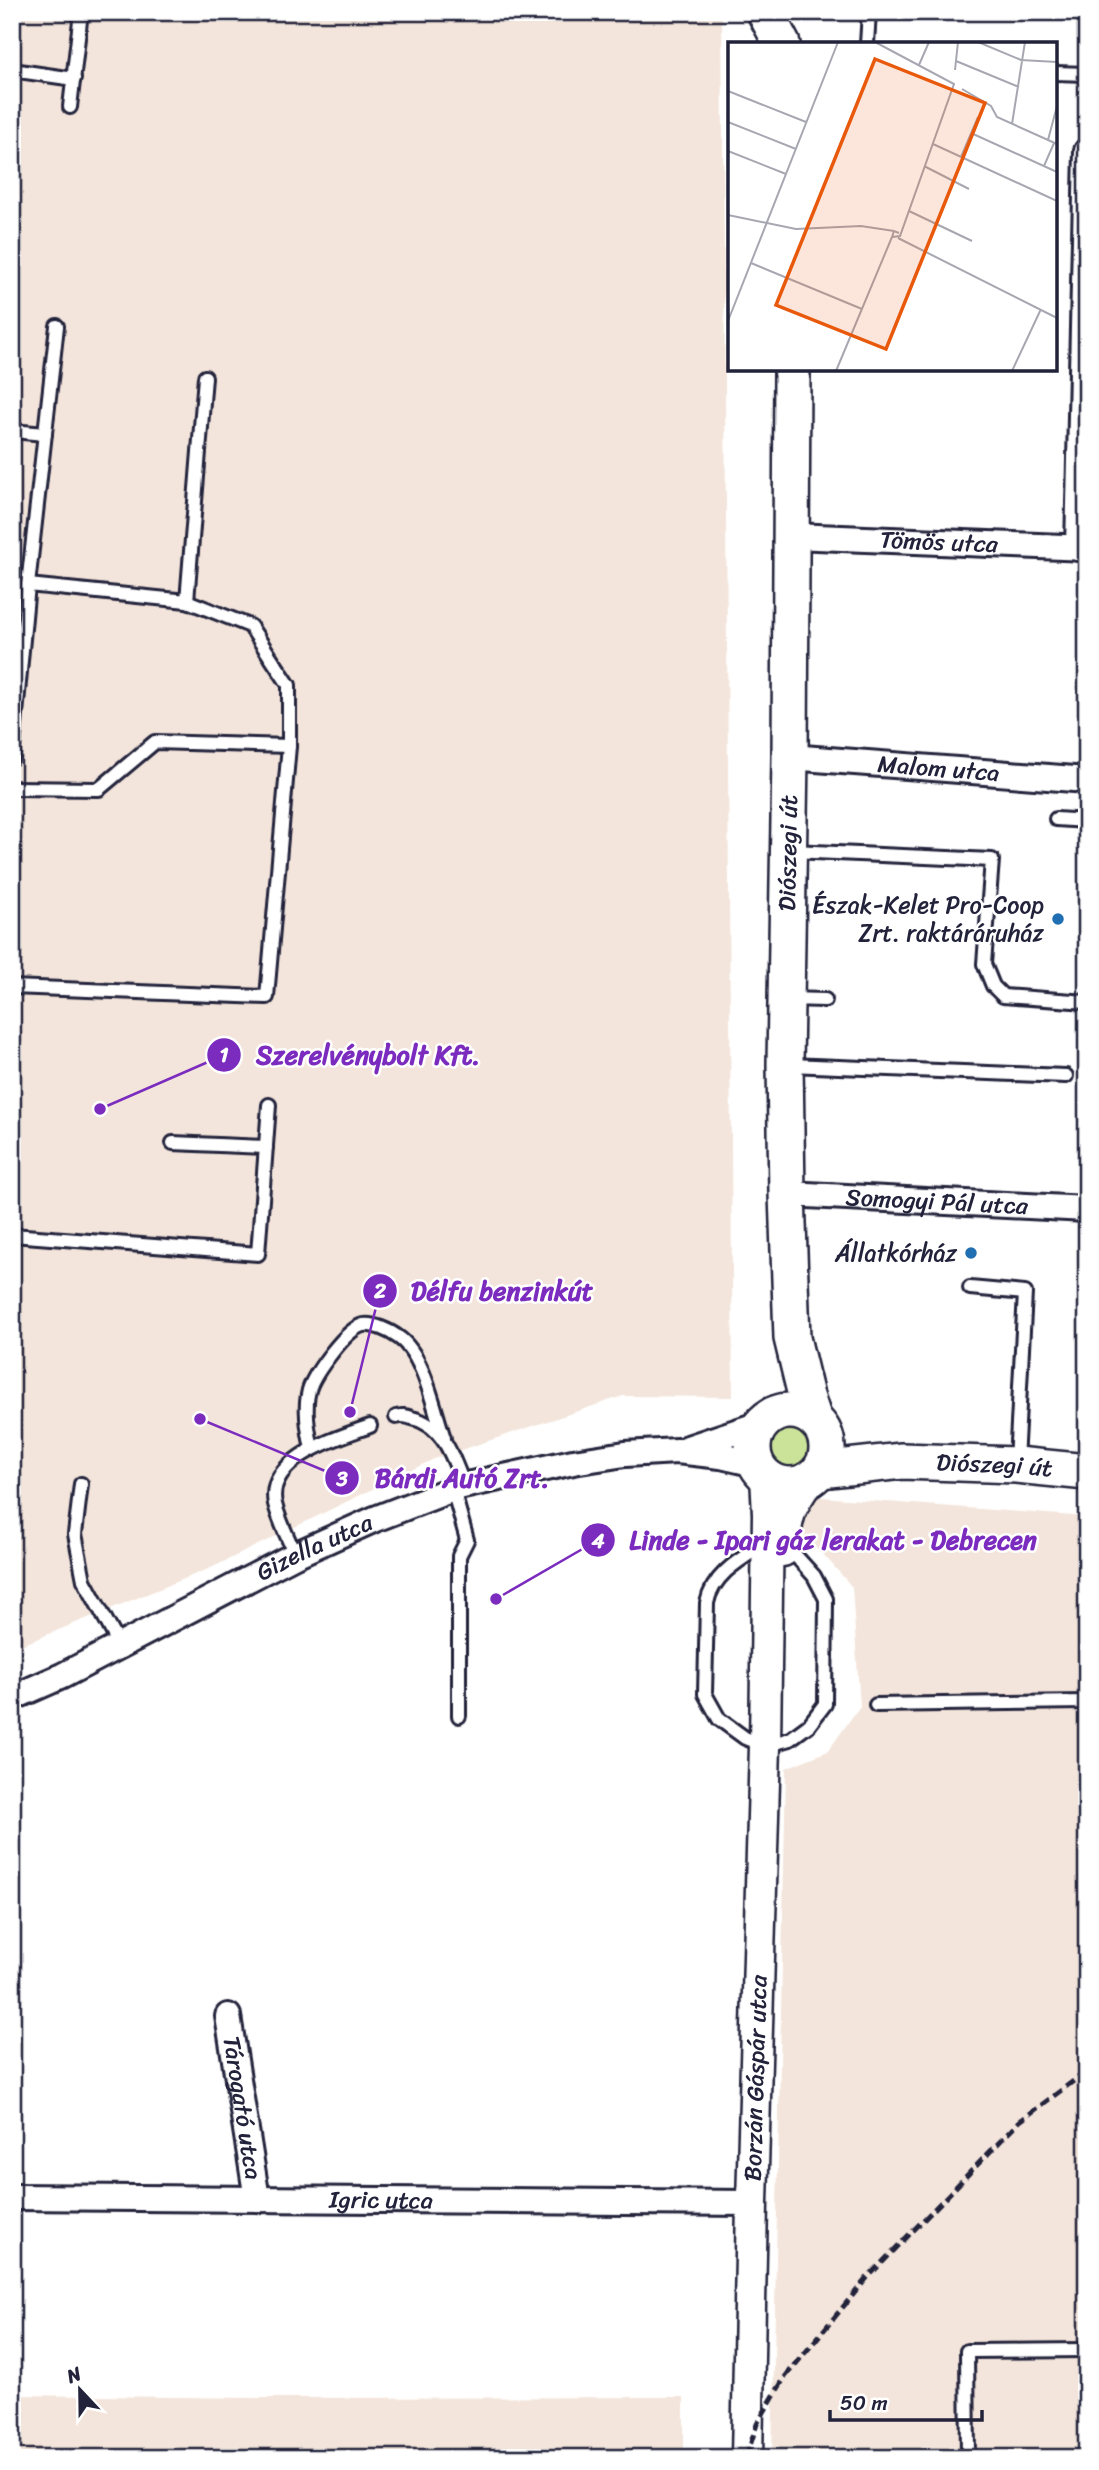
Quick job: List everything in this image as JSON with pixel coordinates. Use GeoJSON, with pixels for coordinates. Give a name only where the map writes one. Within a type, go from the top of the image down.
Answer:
{"type":"FeatureCollection","features":[{"type":"Feature","properties":{"kind":"main road"},"geometry":{"type":"LineString","coordinates":[[765,12],[783,42]]}},
{"type":"Feature","properties":{"kind":"main road"},"geometry":{"type":"LineString","coordinates":[[778,12],[784,42]]}},
{"type":"Feature","properties":{"kind":"main road"},"geometry":{"type":"LineString","coordinates":[[784,42],[792,12]]}},
{"type":"Feature","properties":{"kind":"main road","name":"Diószegi út"},"geometry":{"type":"LineString","coordinates":[[792,371],[785,1065],[792,1338],[806,1396],[819,1425],[902,1461]]}},
{"type":"Feature","properties":{"kind":"main road","name":"Diószegi út"},"geometry":{"type":"LineString","coordinates":[[768,1418],[792,1338]]}},
{"type":"Feature","properties":{"kind":"main road"},"geometry":{"type":"LineString","coordinates":[[789,1411],[803,1413],[819,1425],[827,1444],[826,1457],[814,1475],[794,1485],[779,1483],[761,1471],[753,1450],[755,1435],[768,1418],[789,1411]]}},
{"type":"Feature","properties":{"kind":"main road","name":"Diószegi út"},"geometry":{"type":"LineString","coordinates":[[814,1475],[902,1461],[1016,1465],[1087,1472]]}},
{"type":"Feature","properties":{"kind":"street"},"geometry":{"type":"LineString","coordinates":[[1082,548],[1087,151]]}},
{"type":"Feature","properties":{"kind":"street","name":"Tömös utca"},"geometry":{"type":"LineString","coordinates":[[792,536],[1082,548]]}},
{"type":"Feature","properties":{"kind":"street","name":"Malom utca"},"geometry":{"type":"LineString","coordinates":[[790,757],[860,768],[1087,780]]}},
{"type":"Feature","properties":{"kind":"street","name":"Somogyi Pál utca"},"geometry":{"type":"LineString","coordinates":[[787,1194],[1087,1209]]}},
{"type":"Feature","properties":{"kind":"street","name":"Gizella utca"},"geometry":{"type":"LineString","coordinates":[[677,1451],[768,1418]]}},
{"type":"Feature","properties":{"kind":"street","name":"Gizella utca"},"geometry":{"type":"LineString","coordinates":[[12,1698],[62,1676],[295,1555],[374,1519],[458,1487],[573,1462],[625,1454],[677,1451],[721,1456],[761,1471]]}},
{"type":"Feature","properties":{"kind":"street","name":"Borzán Gáspár utca"},"geometry":{"type":"LineString","coordinates":[[747,2458],[764,1700],[775,1543],[761,1471]]}},
{"type":"Feature","properties":{"kind":"street","name":"Borzán Gáspár utca"},"geometry":{"type":"LineString","coordinates":[[775,1543],[790,1509],[814,1475]]}},
{"type":"Feature","properties":{"kind":"street","name":"Tárogató utca"},"geometry":{"type":"LineString","coordinates":[[228,2016],[257,2199]]}},
{"type":"Feature","properties":{"kind":"street","name":"Igric utca"},"geometry":{"type":"LineString","coordinates":[[12,2197],[752,2203]]}},
{"type":"Feature","properties":{"kind":"lane"},"geometry":{"type":"LineString","coordinates":[[69,107],[81,12]]}},
{"type":"Feature","properties":{"kind":"lane"},"geometry":{"type":"LineString","coordinates":[[867,42],[869,12]]}},
{"type":"Feature","properties":{"kind":"lane"},"geometry":{"type":"LineString","coordinates":[[12,71],[74,79]]}},
{"type":"Feature","properties":{"kind":"lane"},"geometry":{"type":"LineString","coordinates":[[1057,73],[1087,74]]}},
{"type":"Feature","properties":{"kind":"lane"},"geometry":{"type":"LineString","coordinates":[[12,758],[57,326]]}},
{"type":"Feature","properties":{"kind":"lane"},"geometry":{"type":"LineString","coordinates":[[187,601],[205,377]]}},
{"type":"Feature","properties":{"kind":"lane"},"geometry":{"type":"LineString","coordinates":[[12,431],[45,434]]}},
{"type":"Feature","properties":{"kind":"lane"},"geometry":{"type":"LineString","coordinates":[[12,988],[267,997],[289,746],[289,685],[250,626],[187,601],[28,585]]}},
{"type":"Feature","properties":{"kind":"lane"},"geometry":{"type":"LineString","coordinates":[[12,788],[99,789],[155,742],[289,746]]}},
{"type":"Feature","properties":{"kind":"lane"},"geometry":{"type":"LineString","coordinates":[[1056,819],[1087,821]]}},
{"type":"Feature","properties":{"kind":"lane"},"geometry":{"type":"LineString","coordinates":[[788,851],[856,850],[992,860],[984,964],[993,986],[1003,996],[1087,1002]]}},
{"type":"Feature","properties":{"kind":"lane"},"geometry":{"type":"LineString","coordinates":[[786,999],[825,1000]]}},
{"type":"Feature","properties":{"kind":"lane"},"geometry":{"type":"LineString","coordinates":[[785,1065],[1066,1076]]}},
{"type":"Feature","properties":{"kind":"lane"},"geometry":{"type":"LineString","coordinates":[[12,1235],[258,1254],[269,1105]]}},
{"type":"Feature","properties":{"kind":"lane"},"geometry":{"type":"LineString","coordinates":[[173,1143],[266,1147]]}},
{"type":"Feature","properties":{"kind":"lane"},"geometry":{"type":"LineString","coordinates":[[970,1288],[1025,1293],[1016,1465]]}},
{"type":"Feature","properties":{"kind":"lane"},"geometry":{"type":"LineString","coordinates":[[312,1449],[306,1423],[309,1390],[343,1337],[363,1325],[381,1328],[399,1337],[413,1353],[444,1438],[458,1487],[467,1540],[459,1556],[459,1716]]}},
{"type":"Feature","properties":{"kind":"lane"},"geometry":{"type":"LineString","coordinates":[[396,1417],[401,1415],[423,1420],[444,1438]]}},
{"type":"Feature","properties":{"kind":"lane"},"geometry":{"type":"LineString","coordinates":[[295,1555],[274,1501],[280,1475],[312,1449],[370,1426]]}},
{"type":"Feature","properties":{"kind":"lane"},"geometry":{"type":"LineString","coordinates":[[81,1484],[75,1534],[83,1580],[120,1646]]}},
{"type":"Feature","properties":{"kind":"lane"},"geometry":{"type":"LineString","coordinates":[[775,1543],[814,1576],[826,1599],[825,1704],[809,1726],[790,1738],[765,1746],[730,1729],[719,1719],[705,1694],[707,1603],[710,1588],[727,1569],[775,1543]]}},
{"type":"Feature","properties":{"kind":"lane"},"geometry":{"type":"LineString","coordinates":[[876,1705],[1087,1702]]}},
{"type":"Feature","properties":{"kind":"lane"},"geometry":{"type":"LineString","coordinates":[[968,2458],[967,2351],[1087,2350]]}},
{"type":"Feature","properties":{"kind":"shaded area"},"geometry":{"type":"Polygon","coordinates":[[[12,12],[722,12],[733,1397],[623,1396],[434,1459],[213,1567],[12,1649],[12,12]]]}},
{"type":"Feature","properties":{"kind":"shaded area"},"geometry":{"type":"Polygon","coordinates":[[[807,1496],[1087,1517],[1087,2458],[772,2458],[786,1768],[828,1751],[860,1706],[852,1587],[823,1554],[795,1531],[807,1496]]]}},
{"type":"Feature","properties":{"kind":"shaded area"},"geometry":{"type":"Polygon","coordinates":[[[12,2395],[258,2398],[684,2397],[684,2458],[12,2458],[12,2395]]]}},
{"type":"Feature","properties":{"kind":"green space"},"geometry":{"type":"Polygon","coordinates":[[[790,1424],[799,1425],[807,1431],[813,1439],[813,1457],[807,1465],[799,1471],[790,1472],[781,1471],[773,1465],[767,1457],[766,1448],[767,1439],[773,1431],[781,1425],[790,1424]]]}},
{"type":"Feature","properties":{"kind":"railway"},"geometry":{"type":"LineString","coordinates":[[746,2458],[757,2424],[785,2377],[867,2278],[1020,2121],[1087,2071]]}},
{"type":"Feature","properties":{"kind":"place","name":"Észak-Kelet Pro-Coop Zrt. raktáráruház"},"geometry":{"type":"Point","coordinates":[1058,919]}},
{"type":"Feature","properties":{"kind":"place","name":"Szerelvénybolt Kft."},"geometry":{"type":"Point","coordinates":[100,1109]}},
{"type":"Feature","properties":{"kind":"place","name":"Állatkórház"},"geometry":{"type":"Point","coordinates":[971,1253]}},
{"type":"Feature","properties":{"kind":"place","name":"Délfu benzinkút"},"geometry":{"type":"Point","coordinates":[350,1412]}},
{"type":"Feature","properties":{"kind":"place","name":"Bárdi Autó Zrt."},"geometry":{"type":"Point","coordinates":[200,1419]}},
{"type":"Feature","properties":{"kind":"place","name":"Linde - Ipari gáz lerakat - Debrecen"},"geometry":{"type":"Point","coordinates":[496,1599]}}]}
